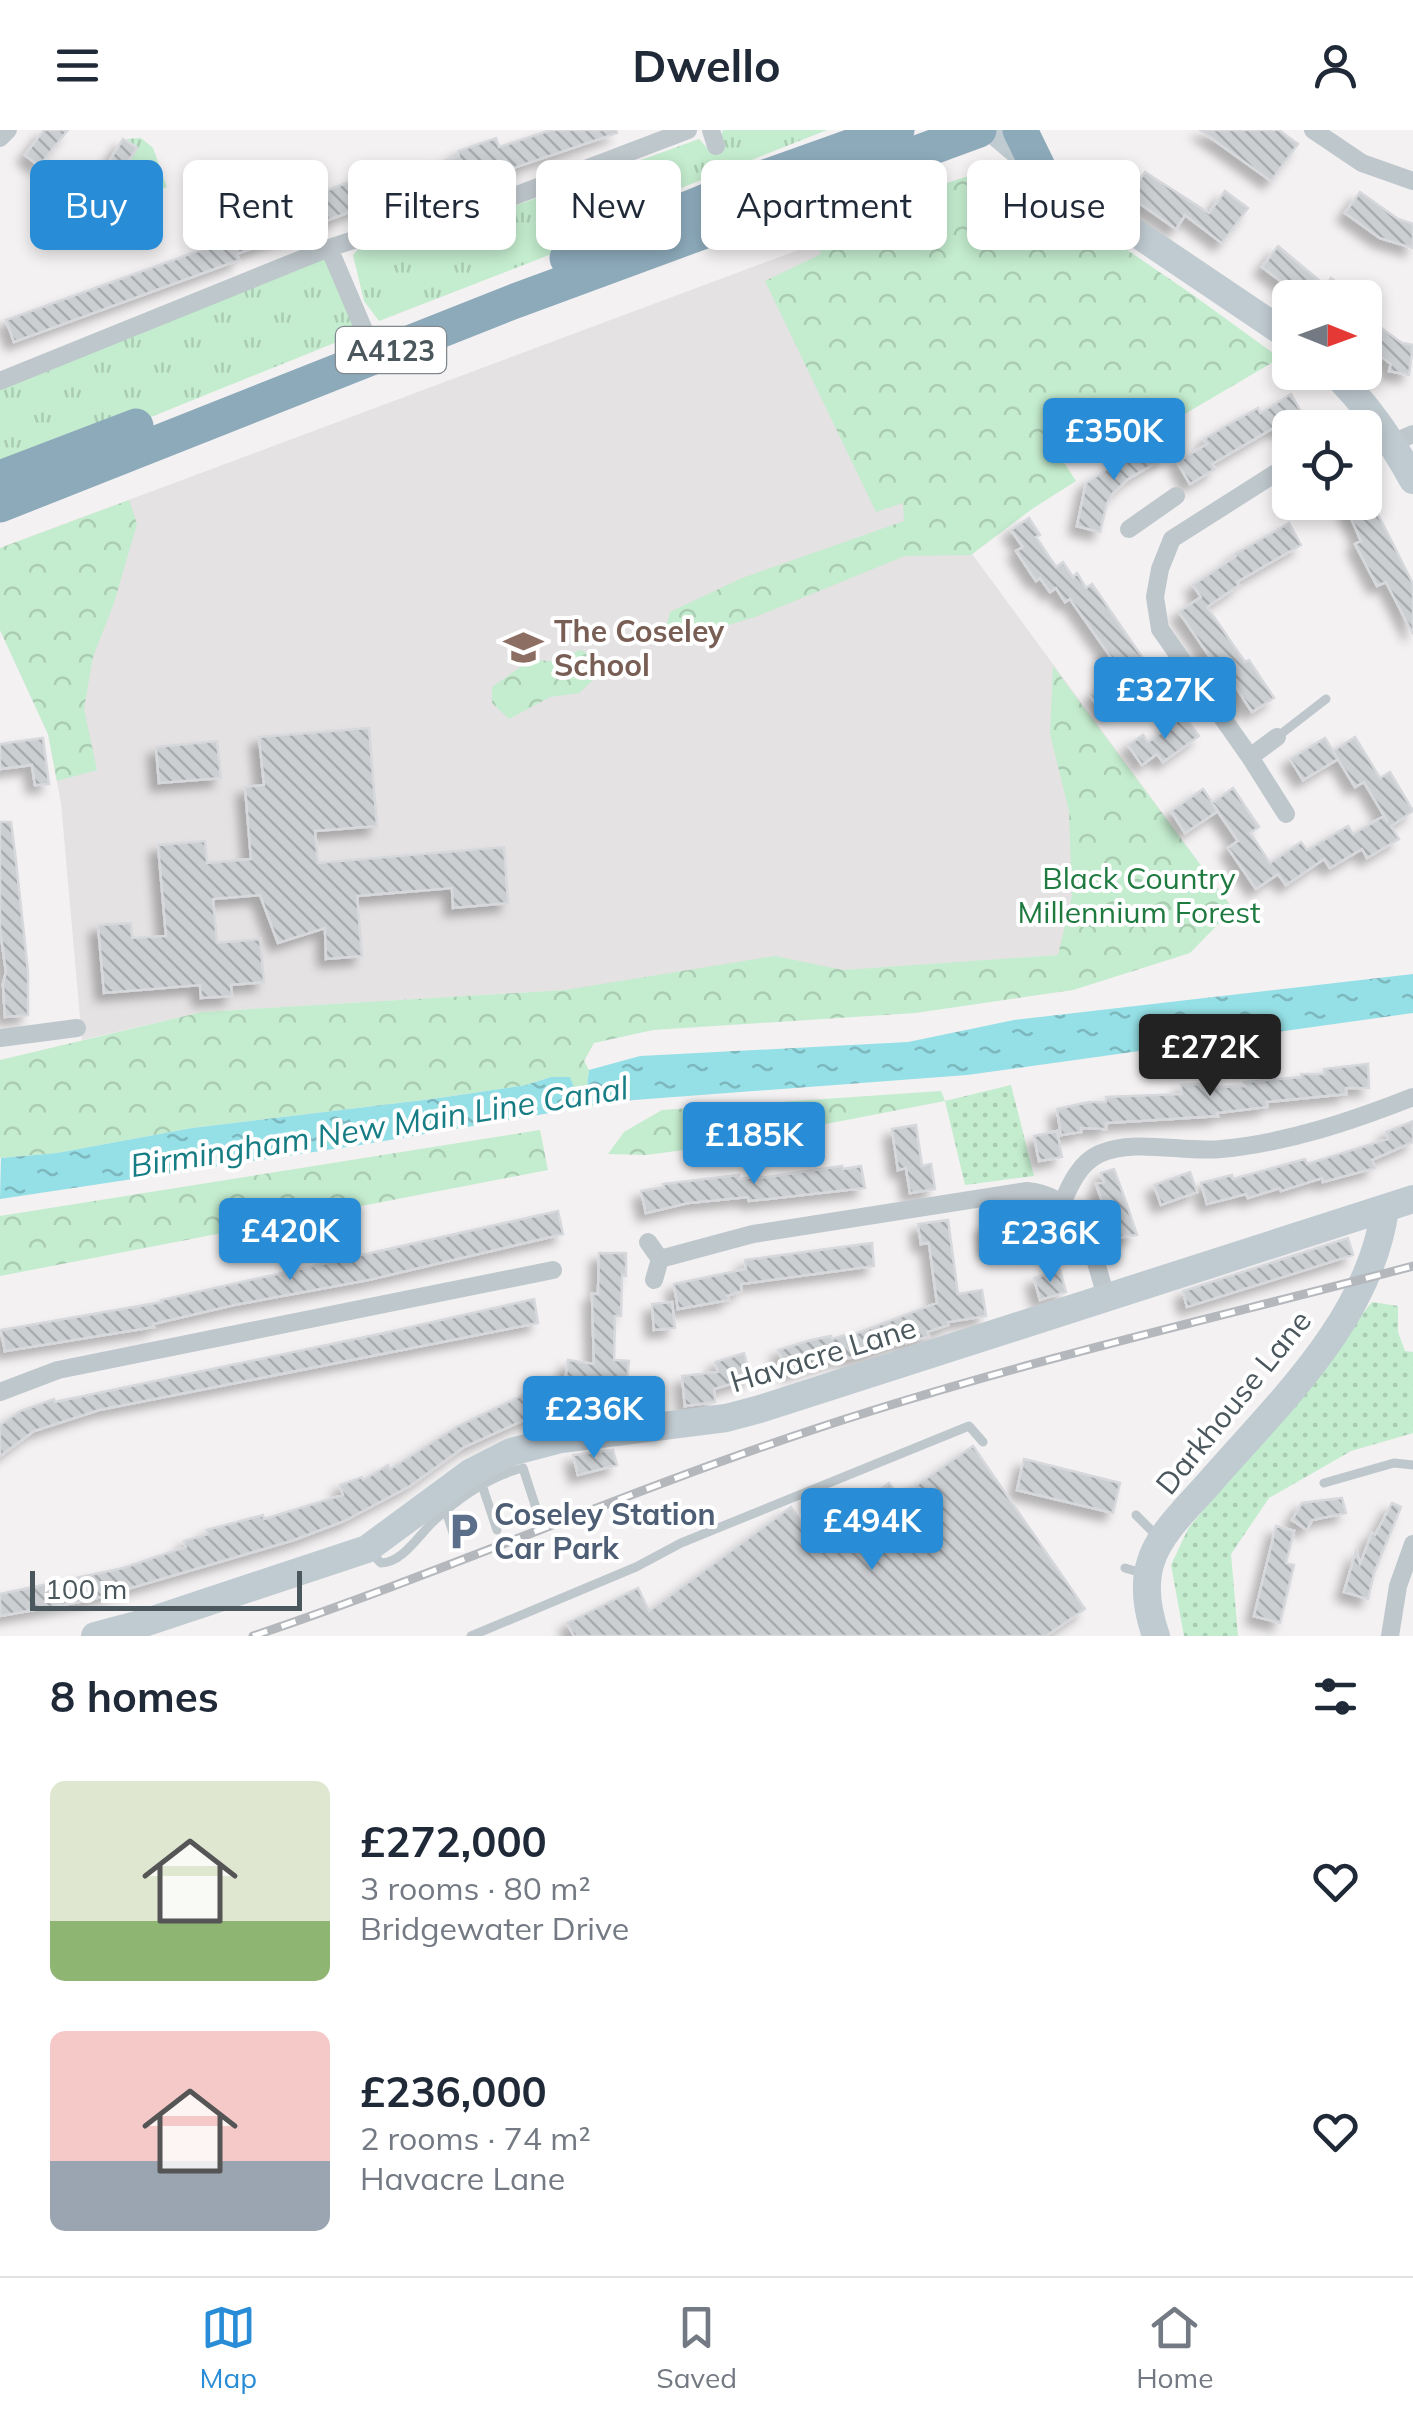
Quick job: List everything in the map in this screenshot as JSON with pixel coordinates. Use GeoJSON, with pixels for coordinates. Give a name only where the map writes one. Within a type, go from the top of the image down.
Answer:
{"type":"FeatureCollection","features":[{"type":"Feature","properties":{"kind":"highway","name":"A4123"},"geometry":{"type":"LineString","coordinates":[[0,505],[515,302],[979,130]]}},
{"type":"Feature","properties":{"kind":"highway"},"geometry":{"type":"LineString","coordinates":[[1020,130],[1035,160]]}},
{"type":"Feature","properties":{"kind":"highway","name":"A4123"},"geometry":{"type":"LineString","coordinates":[[0,478],[366,337],[765,176],[891,131]]}},
{"type":"Feature","properties":{"kind":"street"},"geometry":{"type":"LineString","coordinates":[[0,138],[8,130]]}},
{"type":"Feature","properties":{"kind":"street"},"geometry":{"type":"LineString","coordinates":[[0,381],[329,248],[396,226],[446,222],[688,130]]}},
{"type":"Feature","properties":{"kind":"street"},"geometry":{"type":"LineString","coordinates":[[994,130],[1030,160]]}},
{"type":"Feature","properties":{"kind":"street"},"geometry":{"type":"LineString","coordinates":[[1313,130],[1362,163],[1413,182]]}},
{"type":"Feature","properties":{"kind":"street"},"geometry":{"type":"LineString","coordinates":[[1140,236],[1272,325]]}},
{"type":"Feature","properties":{"kind":"street"},"geometry":{"type":"LineString","coordinates":[[329,248],[366,337]]}},
{"type":"Feature","properties":{"kind":"street"},"geometry":{"type":"LineString","coordinates":[[1403,438],[1413,480]]}},
{"type":"Feature","properties":{"kind":"street"},"geometry":{"type":"LineString","coordinates":[[1272,475],[1172,538],[1155,597],[1160,629],[1286,814]]}},
{"type":"Feature","properties":{"kind":"street"},"geometry":{"type":"LineString","coordinates":[[1129,529],[1176,496]]}},
{"type":"Feature","properties":{"kind":"street"},"geometry":{"type":"LineString","coordinates":[[1154,511],[1172,538]]}},
{"type":"Feature","properties":{"kind":"street"},"geometry":{"type":"LineString","coordinates":[[1250,757],[1277,737]]}},
{"type":"Feature","properties":{"kind":"street"},"geometry":{"type":"LineString","coordinates":[[0,1038],[77,1028]]}},
{"type":"Feature","properties":{"kind":"street"},"geometry":{"type":"LineString","coordinates":[[1062,1201],[1076,1174],[1101,1153],[1130,1148],[1217,1150],[1261,1144],[1350,1120],[1413,1097]]}},
{"type":"Feature","properties":{"kind":"street"},"geometry":{"type":"LineString","coordinates":[[660,1259],[753,1234],[1012,1192],[1041,1192],[1062,1201],[1081,1223],[1107,1299]]}},
{"type":"Feature","properties":{"kind":"street","name":"Havacre Lane"},"geometry":{"type":"LineString","coordinates":[[95,1636],[367,1549],[470,1472],[511,1452],[562,1439],[726,1418],[1413,1199]]}},
{"type":"Feature","properties":{"kind":"street","name":"Darkhouse Lane"},"geometry":{"type":"LineString","coordinates":[[1156,1636],[1136,1571],[1152,1557],[1162,1540],[1321,1352],[1370,1272],[1386,1209]]}},
{"type":"Feature","properties":{"kind":"street"},"geometry":{"type":"LineString","coordinates":[[648,1242],[660,1259]]}},
{"type":"Feature","properties":{"kind":"street"},"geometry":{"type":"LineString","coordinates":[[654,1280],[660,1259]]}},
{"type":"Feature","properties":{"kind":"street"},"geometry":{"type":"LineString","coordinates":[[0,1392],[58,1370],[553,1270]]}},
{"type":"Feature","properties":{"kind":"street"},"geometry":{"type":"LineString","coordinates":[[1390,1636],[1398,1586],[1413,1544]]}},
{"type":"Feature","properties":{"kind":"lane"},"geometry":{"type":"LineString","coordinates":[[1277,737],[1326,699]]}},
{"type":"Feature","properties":{"kind":"lane"},"geometry":{"type":"LineString","coordinates":[[471,1636],[636,1567],[681,1543],[968,1426],[984,1442]]}},
{"type":"Feature","properties":{"kind":"lane"},"geometry":{"type":"LineString","coordinates":[[1324,1483],[1394,1463],[1413,1465]]}},
{"type":"Feature","properties":{"kind":"lane"},"geometry":{"type":"LineString","coordinates":[[367,1549],[381,1563],[388,1564],[446,1511],[482,1485],[523,1468],[538,1514]]}},
{"type":"Feature","properties":{"kind":"lane"},"geometry":{"type":"LineString","coordinates":[[482,1485],[497,1530]]}},
{"type":"Feature","properties":{"kind":"lane"},"geometry":{"type":"LineString","coordinates":[[446,1511],[457,1545]]}},
{"type":"Feature","properties":{"kind":"lane"},"geometry":{"type":"LineString","coordinates":[[1136,1515],[1162,1540]]}},
{"type":"Feature","properties":{"kind":"shaded area","name":"The Coseley School"},"geometry":{"type":"Polygon","coordinates":[[[798,250],[820,250],[879,383],[953,528],[1233,909],[1059,955],[202,1012],[82,1040],[61,803],[48,734],[0,630],[0,548],[798,250]]]}},
{"type":"Feature","properties":{"kind":"green space"},"geometry":{"type":"Polygon","coordinates":[[[723,130],[827,130],[752,160],[701,160],[701,180],[681,188],[681,160],[641,160],[699,139],[710,151],[720,141],[723,130]]]}},
{"type":"Feature","properties":{"kind":"green space"},"geometry":{"type":"Polygon","coordinates":[[[141,138],[153,148],[157,160],[130,160],[138,147],[126,139],[141,138]]]}},
{"type":"Feature","properties":{"kind":"green space"},"geometry":{"type":"Polygon","coordinates":[[[967,176],[967,250],[1127,250],[1272,352],[1272,363],[1154,432],[1138,401],[1050,441],[1076,481],[971,555],[905,556],[755,617],[701,633],[666,630],[670,612],[742,578],[904,521],[903,503],[876,512],[765,281],[821,254],[820,250],[947,250],[947,183],[967,176]]]}},
{"type":"Feature","properties":{"kind":"green space"},"geometry":{"type":"Polygon","coordinates":[[[536,198],[536,250],[562,250],[379,321],[364,301],[353,255],[358,250],[516,250],[516,205],[536,198]]]}},
{"type":"Feature","properties":{"kind":"green space"},"geometry":{"type":"Polygon","coordinates":[[[328,248],[364,331],[0,478],[0,381],[328,248]]]}},
{"type":"Feature","properties":{"kind":"green space"},"geometry":{"type":"Polygon","coordinates":[[[129,500],[137,524],[93,657],[84,709],[97,770],[57,781],[48,734],[0,630],[0,548],[129,500]]]}},
{"type":"Feature","properties":{"kind":"green space"},"geometry":{"type":"Polygon","coordinates":[[[580,650],[587,653],[592,681],[579,693],[550,697],[509,719],[492,703],[492,687],[532,659],[556,662],[580,650]]]}},
{"type":"Feature","properties":{"kind":"green space","name":"Black Country Millennium Forest"},"geometry":{"type":"Polygon","coordinates":[[[1053,666],[1233,909],[1190,953],[1073,990],[915,1013],[653,1030],[594,1043],[584,1061],[589,1070],[587,1086],[574,1087],[551,1077],[526,1085],[432,1099],[192,1128],[57,1153],[0,1158],[0,1060],[202,1012],[565,990],[775,956],[843,970],[1058,955],[1072,896],[1069,811],[1050,734],[1053,666]]]}},
{"type":"Feature","properties":{"kind":"green space"},"geometry":{"type":"Polygon","coordinates":[[[1011,1085],[1034,1176],[965,1185],[945,1101],[1011,1085]]]}},
{"type":"Feature","properties":{"kind":"green space"},"geometry":{"type":"Polygon","coordinates":[[[941,1091],[945,1101],[707,1147],[646,1155],[608,1154],[624,1132],[662,1110],[941,1091]]]}},
{"type":"Feature","properties":{"kind":"green space"},"geometry":{"type":"Polygon","coordinates":[[[540,1130],[548,1170],[0,1276],[0,1216],[540,1130]]]}},
{"type":"Feature","properties":{"kind":"green space"},"geometry":{"type":"Polygon","coordinates":[[[1372,1302],[1398,1306],[1398,1332],[1405,1351],[1413,1352],[1413,1433],[1351,1451],[1269,1498],[1231,1554],[1238,1636],[1184,1636],[1171,1565],[1188,1529],[1372,1302]]]}},
{"type":"Feature","properties":{"kind":"water","name":"Birmingham New Main Line Canal"},"geometry":{"type":"Polygon","coordinates":[[[1413,974],[1413,1013],[967,1075],[621,1101],[0,1199],[1,1158],[57,1153],[192,1128],[432,1099],[526,1085],[551,1077],[570,1077],[574,1087],[587,1086],[589,1070],[640,1056],[908,1042],[1014,1020],[1413,974]]]}},
{"type":"Feature","properties":{"kind":"building"},"geometry":{"type":"Polygon","coordinates":[[[44,130],[68,130],[44,160],[31,160],[25,155],[44,130]]]}},
{"type":"Feature","properties":{"kind":"building"},"geometry":{"type":"Polygon","coordinates":[[[551,130],[617,133],[516,167],[516,160],[447,160],[459,156],[458,151],[496,138],[499,147],[551,130]]]}},
{"type":"Feature","properties":{"kind":"building"},"geometry":{"type":"Polygon","coordinates":[[[1200,130],[1279,130],[1298,144],[1271,181],[1200,130]]]}},
{"type":"Feature","properties":{"kind":"building"},"geometry":{"type":"Polygon","coordinates":[[[123,139],[137,148],[129,160],[110,160],[123,139]]]}},
{"type":"Feature","properties":{"kind":"building"},"geometry":{"type":"Polygon","coordinates":[[[1145,172],[1209,213],[1225,191],[1248,208],[1222,243],[1185,215],[1176,229],[1140,204],[1140,180],[1145,172]]]}},
{"type":"Feature","properties":{"kind":"building"},"geometry":{"type":"Polygon","coordinates":[[[348,182],[348,213],[328,220],[328,190],[348,182]]]}},
{"type":"Feature","properties":{"kind":"building"},"geometry":{"type":"Polygon","coordinates":[[[1360,192],[1398,219],[1413,224],[1413,248],[1380,238],[1345,213],[1360,192]]]}},
{"type":"Feature","properties":{"kind":"building"},"geometry":{"type":"Polygon","coordinates":[[[1278,246],[1319,280],[1279,280],[1262,267],[1278,246]]]}},
{"type":"Feature","properties":{"kind":"building"},"geometry":{"type":"Polygon","coordinates":[[[201,250],[248,250],[237,254],[239,260],[14,342],[6,320],[201,250]]]}},
{"type":"Feature","properties":{"kind":"building"},"geometry":{"type":"Polygon","coordinates":[[[1382,328],[1402,343],[1413,345],[1409,375],[1389,371],[1391,364],[1382,357],[1382,328]]]}},
{"type":"Feature","properties":{"kind":"building"},"geometry":{"type":"Polygon","coordinates":[[[1291,394],[1300,410],[1272,410],[1272,429],[1212,464],[1215,469],[1190,484],[1177,462],[1207,444],[1204,439],[1229,424],[1258,408],[1260,413],[1291,394]]]}},
{"type":"Feature","properties":{"kind":"building"},"geometry":{"type":"Polygon","coordinates":[[[1154,438],[1166,457],[1128,479],[1113,493],[1100,532],[1077,526],[1086,483],[1154,438]]]}},
{"type":"Feature","properties":{"kind":"building"},"geometry":{"type":"Polygon","coordinates":[[[1029,518],[1040,535],[1036,537],[1056,567],[1063,562],[1073,577],[1077,573],[1086,588],[1092,584],[1157,679],[1104,716],[1090,695],[1122,673],[1070,599],[1065,602],[1056,588],[1050,592],[1040,578],[1036,581],[1016,551],[1023,547],[1011,530],[1029,518]]]}},
{"type":"Feature","properties":{"kind":"building"},"geometry":{"type":"Polygon","coordinates":[[[1352,520],[1381,520],[1413,584],[1413,634],[1386,582],[1377,586],[1355,544],[1361,541],[1352,520]]]}},
{"type":"Feature","properties":{"kind":"building"},"geometry":{"type":"Polygon","coordinates":[[[1289,523],[1301,545],[1237,582],[1239,585],[1207,607],[1274,698],[1252,712],[1179,612],[1201,597],[1193,585],[1235,554],[1289,523]]]}},
{"type":"Feature","properties":{"kind":"building"},"geometry":{"type":"Polygon","coordinates":[[[1184,716],[1199,736],[1163,762],[1157,754],[1142,765],[1128,745],[1143,735],[1148,742],[1184,716]]]}},
{"type":"Feature","properties":{"kind":"building"},"geometry":{"type":"Polygon","coordinates":[[[369,728],[377,826],[315,831],[318,863],[504,847],[508,903],[453,908],[452,888],[357,896],[362,956],[326,959],[325,928],[278,943],[260,895],[213,899],[217,943],[260,939],[264,982],[231,985],[232,996],[201,998],[200,985],[104,993],[98,925],[131,923],[132,938],[166,936],[158,845],[205,841],[207,863],[251,859],[245,787],[264,785],[259,737],[369,728]]]}},
{"type":"Feature","properties":{"kind":"building"},"geometry":{"type":"Polygon","coordinates":[[[1355,737],[1380,778],[1390,772],[1413,811],[1391,826],[1399,839],[1367,858],[1362,849],[1330,868],[1324,859],[1286,885],[1278,874],[1256,889],[1228,848],[1238,841],[1212,803],[1233,788],[1259,827],[1250,833],[1270,863],[1301,842],[1307,850],[1348,826],[1353,834],[1384,816],[1388,822],[1364,782],[1355,787],[1333,751],[1355,737]]]}},
{"type":"Feature","properties":{"kind":"building"},"geometry":{"type":"Polygon","coordinates":[[[43,738],[49,784],[35,785],[32,765],[0,769],[0,744],[43,738]]]}},
{"type":"Feature","properties":{"kind":"building"},"geometry":{"type":"Polygon","coordinates":[[[1325,738],[1338,759],[1303,780],[1290,759],[1325,738]]]}},
{"type":"Feature","properties":{"kind":"building"},"geometry":{"type":"Polygon","coordinates":[[[217,741],[221,778],[159,783],[156,747],[217,741]]]}},
{"type":"Feature","properties":{"kind":"building"},"geometry":{"type":"Polygon","coordinates":[[[1203,789],[1218,811],[1185,833],[1171,811],[1203,789]]]}},
{"type":"Feature","properties":{"kind":"building"},"geometry":{"type":"Polygon","coordinates":[[[0,822],[11,822],[28,972],[28,1015],[5,1017],[6,972],[0,929],[0,822]]]}},
{"type":"Feature","properties":{"kind":"building"},"geometry":{"type":"Polygon","coordinates":[[[1368,1064],[1369,1088],[1346,1088],[1346,1094],[1267,1102],[1267,1107],[1217,1113],[1218,1116],[1106,1123],[1106,1129],[1081,1128],[1081,1132],[1061,1135],[1057,1109],[1106,1102],[1106,1097],[1182,1094],[1181,1085],[1245,1086],[1244,1082],[1324,1074],[1324,1069],[1368,1064]]]}},
{"type":"Feature","properties":{"kind":"building"},"geometry":{"type":"Polygon","coordinates":[[[1413,1121],[1413,1142],[1372,1160],[1375,1168],[1207,1204],[1201,1183],[1232,1175],[1233,1179],[1305,1159],[1307,1164],[1388,1139],[1386,1132],[1413,1121]]]}},
{"type":"Feature","properties":{"kind":"building"},"geometry":{"type":"Polygon","coordinates":[[[916,1125],[922,1166],[931,1164],[935,1189],[910,1193],[906,1168],[898,1170],[892,1129],[916,1125]]]}},
{"type":"Feature","properties":{"kind":"building"},"geometry":{"type":"Polygon","coordinates":[[[1057,1131],[1062,1157],[1039,1161],[1034,1136],[1057,1131]]]}},
{"type":"Feature","properties":{"kind":"building"},"geometry":{"type":"Polygon","coordinates":[[[861,1166],[865,1188],[749,1201],[748,1197],[688,1203],[646,1213],[641,1191],[664,1187],[663,1184],[739,1175],[739,1179],[760,1178],[861,1166]]]}},
{"type":"Feature","properties":{"kind":"building"},"geometry":{"type":"Polygon","coordinates":[[[1114,1169],[1137,1235],[1115,1238],[1096,1184],[1104,1182],[1101,1173],[1114,1169]]]}},
{"type":"Feature","properties":{"kind":"building"},"geometry":{"type":"Polygon","coordinates":[[[1190,1172],[1197,1192],[1161,1205],[1154,1185],[1190,1172]]]}},
{"type":"Feature","properties":{"kind":"building"},"geometry":{"type":"Polygon","coordinates":[[[558,1211],[563,1234],[368,1280],[234,1305],[153,1324],[154,1327],[5,1351],[1,1330],[162,1302],[558,1211]]]}},
{"type":"Feature","properties":{"kind":"building"},"geometry":{"type":"Polygon","coordinates":[[[1010,1219],[1011,1227],[1052,1223],[1055,1245],[1027,1249],[1026,1242],[986,1249],[983,1224],[1010,1219]]]}},
{"type":"Feature","properties":{"kind":"building"},"geometry":{"type":"Polygon","coordinates":[[[948,1220],[958,1294],[982,1290],[986,1316],[948,1322],[927,1332],[929,1336],[788,1373],[778,1350],[811,1340],[852,1335],[937,1303],[929,1243],[921,1244],[918,1224],[948,1220]]]}},
{"type":"Feature","properties":{"kind":"building"},"geometry":{"type":"Polygon","coordinates":[[[1348,1238],[1353,1255],[1187,1307],[1183,1291],[1348,1238]]]}},
{"type":"Feature","properties":{"kind":"building"},"geometry":{"type":"Polygon","coordinates":[[[872,1243],[874,1266],[741,1284],[741,1291],[727,1296],[729,1300],[678,1309],[674,1284],[746,1269],[745,1260],[872,1243]]]}},
{"type":"Feature","properties":{"kind":"building"},"geometry":{"type":"Polygon","coordinates":[[[599,1253],[626,1253],[621,1316],[615,1316],[614,1360],[629,1361],[627,1379],[648,1388],[643,1411],[615,1414],[615,1409],[588,1406],[590,1394],[564,1390],[568,1360],[594,1364],[592,1294],[598,1294],[599,1253]]]}},
{"type":"Feature","properties":{"kind":"building"},"geometry":{"type":"Polygon","coordinates":[[[1060,1270],[1066,1292],[1040,1300],[1034,1278],[1060,1270]]]}},
{"type":"Feature","properties":{"kind":"building"},"geometry":{"type":"Polygon","coordinates":[[[534,1299],[538,1323],[99,1410],[34,1431],[0,1456],[0,1425],[20,1411],[54,1399],[55,1402],[534,1299]]]}},
{"type":"Feature","properties":{"kind":"building"},"geometry":{"type":"Polygon","coordinates":[[[672,1302],[675,1328],[654,1330],[652,1304],[672,1302]]]}},
{"type":"Feature","properties":{"kind":"building"},"geometry":{"type":"Polygon","coordinates":[[[744,1353],[751,1378],[714,1389],[715,1402],[685,1406],[682,1376],[718,1372],[715,1362],[744,1353]]]}},
{"type":"Feature","properties":{"kind":"building"},"geometry":{"type":"Polygon","coordinates":[[[533,1390],[542,1412],[464,1447],[410,1486],[344,1521],[294,1540],[90,1600],[0,1616],[0,1594],[123,1568],[186,1547],[184,1541],[208,1534],[206,1530],[263,1515],[264,1519],[343,1495],[340,1485],[362,1477],[363,1480],[388,1465],[390,1469],[458,1426],[533,1390]]]}},
{"type":"Feature","properties":{"kind":"building"},"geometry":{"type":"Polygon","coordinates":[[[973,1446],[1085,1609],[1046,1636],[574,1636],[567,1623],[638,1588],[649,1611],[791,1507],[811,1537],[889,1483],[899,1497],[973,1446]]]}},
{"type":"Feature","properties":{"kind":"building"},"geometry":{"type":"Polygon","coordinates":[[[613,1450],[617,1465],[578,1475],[573,1455],[613,1450]]]}},
{"type":"Feature","properties":{"kind":"building"},"geometry":{"type":"Polygon","coordinates":[[[1024,1459],[1120,1483],[1113,1513],[1017,1490],[1024,1459]]]}},
{"type":"Feature","properties":{"kind":"building"},"geometry":{"type":"Polygon","coordinates":[[[1342,1498],[1346,1513],[1312,1520],[1307,1530],[1292,1520],[1302,1503],[1342,1498]]]}},
{"type":"Feature","properties":{"kind":"building"},"geometry":{"type":"Polygon","coordinates":[[[1392,1503],[1401,1507],[1374,1573],[1368,1599],[1344,1592],[1356,1551],[1360,1564],[1372,1533],[1375,1535],[1392,1503]]]}},
{"type":"Feature","properties":{"kind":"building"},"geometry":{"type":"Polygon","coordinates":[[[1276,1526],[1294,1531],[1286,1563],[1294,1565],[1280,1623],[1254,1616],[1276,1526]]]}},
{"type":"Feature","properties":{"kind":"railway"},"geometry":{"type":"LineString","coordinates":[[253,1636],[821,1427],[1042,1362],[1413,1266]]}},
{"type":"Feature","properties":{"kind":"place","name":"The Coseley School"},"geometry":{"type":"Point","coordinates":[524,648]}},
{"type":"Feature","properties":{"kind":"place","name":"Coseley Station Car Park"},"geometry":{"type":"Point","coordinates":[464,1531]}}]}
